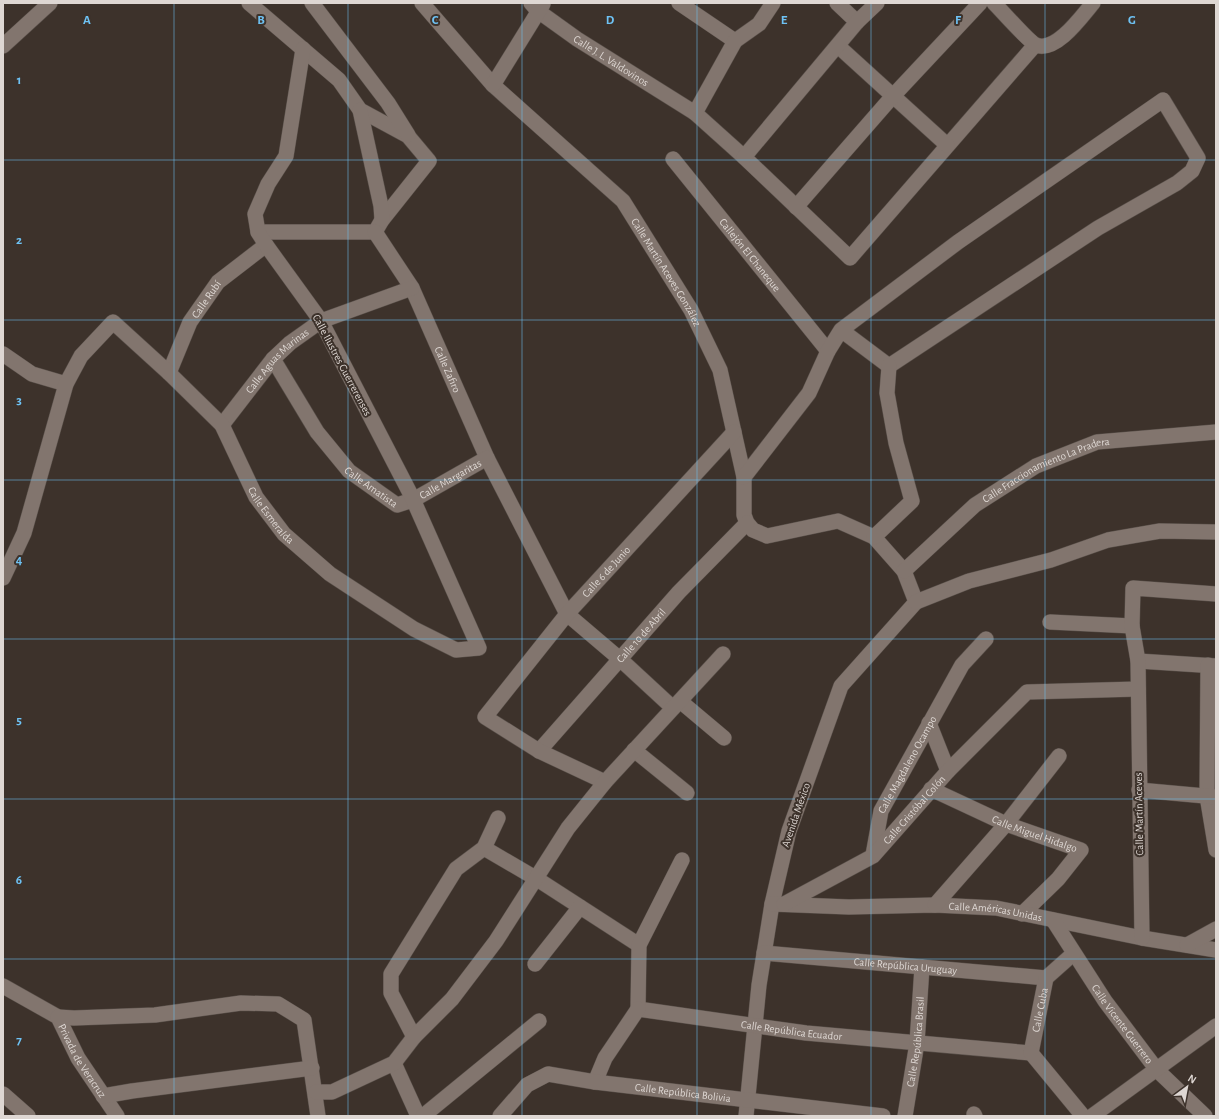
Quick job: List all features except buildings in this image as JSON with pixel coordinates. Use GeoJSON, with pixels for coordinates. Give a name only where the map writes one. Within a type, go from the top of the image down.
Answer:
{"type":"FeatureCollection","features":[{"type":"Feature","properties":{"kind":"street"},"geometry":{"type":"LineString","coordinates":[[3,46],[50,3]]}},
{"type":"Feature","properties":{"kind":"street"},"geometry":{"type":"LineString","coordinates":[[250,3],[339,80],[360,110],[381,206],[378,226]]}},
{"type":"Feature","properties":{"kind":"street"},"geometry":{"type":"LineString","coordinates":[[258,232],[378,226],[429,161],[408,136],[388,103],[312,3]]}},
{"type":"Feature","properties":{"kind":"street","name":"Calle Martín Aceves González"},"geometry":{"type":"LineString","coordinates":[[422,3],[493,85],[623,201],[691,310],[720,370],[744,477],[744,515],[747,524]]}},
{"type":"Feature","properties":{"kind":"street"},"geometry":{"type":"LineString","coordinates":[[679,3],[735,42]]}},
{"type":"Feature","properties":{"kind":"street"},"geometry":{"type":"LineString","coordinates":[[695,114],[735,42],[759,24],[773,3]]}},
{"type":"Feature","properties":{"kind":"street"},"geometry":{"type":"LineString","coordinates":[[837,3],[857,22]]}},
{"type":"Feature","properties":{"kind":"street"},"geometry":{"type":"LineString","coordinates":[[744,157],[857,22],[876,3]]}},
{"type":"Feature","properties":{"kind":"street"},"geometry":{"type":"LineString","coordinates":[[796,207],[892,97],[980,3]]}},
{"type":"Feature","properties":{"kind":"street"},"geometry":{"type":"LineString","coordinates":[[994,3],[1035,45],[1046,46],[1070,32],[1093,3]]}},
{"type":"Feature","properties":{"kind":"street"},"geometry":{"type":"LineString","coordinates":[[493,85],[537,6]]}},
{"type":"Feature","properties":{"kind":"street","name":"Calle J. L. Valdovinos"},"geometry":{"type":"LineString","coordinates":[[537,6],[589,47],[695,114],[744,157],[850,258],[947,145]]}},
{"type":"Feature","properties":{"kind":"street"},"geometry":{"type":"LineString","coordinates":[[838,46],[892,97],[947,145],[1035,45]]}},
{"type":"Feature","properties":{"kind":"street","name":"Calle Ilustres Guerrerenses"},"geometry":{"type":"LineString","coordinates":[[303,49],[286,156],[268,184],[255,214],[258,232],[321,321],[413,500]]}},
{"type":"Feature","properties":{"kind":"street"},"geometry":{"type":"LineString","coordinates":[[744,477],[809,393],[828,351],[841,330],[958,242],[1163,100],[1198,158],[1192,171],[1177,183],[1098,228],[888,366]]}},
{"type":"Feature","properties":{"kind":"street"},"geometry":{"type":"LineString","coordinates":[[360,110],[408,136]]}},
{"type":"Feature","properties":{"kind":"street","name":"Callejón El Chaneque"},"geometry":{"type":"LineString","coordinates":[[673,159],[828,351]]}},
{"type":"Feature","properties":{"kind":"street","name":"Calle Zafiro"},"geometry":{"type":"LineString","coordinates":[[378,226],[412,288],[487,458],[567,614]]}},
{"type":"Feature","properties":{"kind":"street","name":"Calle Rubí"},"geometry":{"type":"LineString","coordinates":[[169,373],[190,322],[218,282],[266,245]]}},
{"type":"Feature","properties":{"kind":"street","name":"Calle Aguas Marinas"},"geometry":{"type":"LineString","coordinates":[[222,425],[273,359],[290,343],[321,321],[412,288]]}},
{"type":"Feature","properties":{"kind":"street","name":"Calle Esmeralda"},"geometry":{"type":"LineString","coordinates":[[66,384],[81,356],[113,322],[169,373],[222,425],[256,497],[284,534],[330,574],[414,629],[456,650],[479,648]]}},
{"type":"Feature","properties":{"kind":"street"},"geometry":{"type":"LineString","coordinates":[[841,330],[888,366]]}},
{"type":"Feature","properties":{"kind":"street"},"geometry":{"type":"LineString","coordinates":[[3,354],[32,374],[66,384],[24,533],[3,578]]}},
{"type":"Feature","properties":{"kind":"street","name":"Calle Amatista"},"geometry":{"type":"LineString","coordinates":[[273,359],[317,432],[349,472],[397,505],[413,500],[479,648]]}},
{"type":"Feature","properties":{"kind":"street"},"geometry":{"type":"LineString","coordinates":[[874,537],[912,501],[896,443],[887,393],[888,366]]}},
{"type":"Feature","properties":{"kind":"street","name":"Calle 6 de Junio"},"geometry":{"type":"LineString","coordinates":[[539,751],[485,717],[567,614],[734,432]]}},
{"type":"Feature","properties":{"kind":"street","name":"Calle Fraccionamiento La Pradera"},"geometry":{"type":"LineString","coordinates":[[904,571],[975,505],[1036,466],[1097,442],[1216,432]]}},
{"type":"Feature","properties":{"kind":"street","name":"Calle Margaritas"},"geometry":{"type":"LineString","coordinates":[[413,500],[487,458]]}},
{"type":"Feature","properties":{"kind":"street"},"geometry":{"type":"LineString","coordinates":[[747,524],[753,530],[767,536],[838,521],[874,537],[904,571],[916,602],[969,581],[1051,560],[1108,540],[1160,531],[1216,532]]}},
{"type":"Feature","properties":{"kind":"street","name":"Calle 10 de Abril"},"geometry":{"type":"LineString","coordinates":[[539,751],[621,660],[679,592],[747,524]]}},
{"type":"Feature","properties":{"kind":"street","name":"Calle Martín Aceves"},"geometry":{"type":"LineString","coordinates":[[1142,938],[1138,661],[1132,626],[1133,588],[1216,594]]}},
{"type":"Feature","properties":{"kind":"street","name":"Avenida México"},"geometry":{"type":"LineString","coordinates":[[746,1116],[754,1027],[764,953],[778,904],[789,831],[841,686],[916,602]]}},
{"type":"Feature","properties":{"kind":"street"},"geometry":{"type":"LineString","coordinates":[[567,614],[676,704],[724,738]]}},
{"type":"Feature","properties":{"kind":"street"},"geometry":{"type":"LineString","coordinates":[[1050,622],[1132,626]]}},
{"type":"Feature","properties":{"kind":"street"},"geometry":{"type":"LineString","coordinates":[[929,723],[962,665],[986,639]]}},
{"type":"Feature","properties":{"kind":"street"},"geometry":{"type":"LineString","coordinates":[[316,1092],[332,1092],[394,1063],[414,1037],[452,999],[496,941],[537,879],[568,828],[605,782],[723,654]]}},
{"type":"Feature","properties":{"kind":"street"},"geometry":{"type":"LineString","coordinates":[[1138,661],[1212,666],[1211,797],[1216,850]]}},
{"type":"Feature","properties":{"kind":"street","name":"Calle Cristóbal Colón"},"geometry":{"type":"LineString","coordinates":[[778,904],[873,856],[948,771],[1027,692],[1138,689]]}},
{"type":"Feature","properties":{"kind":"street","name":"Calle Magdaleno Ocampo"},"geometry":{"type":"LineString","coordinates":[[929,723],[948,771]]}},
{"type":"Feature","properties":{"kind":"street","name":"Calle Magdaleno Ocampo"},"geometry":{"type":"LineString","coordinates":[[873,856],[881,811],[929,723]]}},
{"type":"Feature","properties":{"kind":"street"},"geometry":{"type":"LineString","coordinates":[[634,750],[687,793]]}},
{"type":"Feature","properties":{"kind":"street"},"geometry":{"type":"LineString","coordinates":[[539,751],[605,782]]}},
{"type":"Feature","properties":{"kind":"street"},"geometry":{"type":"LineString","coordinates":[[935,905],[1006,824],[1059,756]]}},
{"type":"Feature","properties":{"kind":"street","name":"Calle Miguel Hidalgo"},"geometry":{"type":"LineString","coordinates":[[932,789],[1006,824],[1081,850],[1058,879],[1022,914]]}},
{"type":"Feature","properties":{"kind":"street"},"geometry":{"type":"LineString","coordinates":[[1139,790],[1211,797]]}},
{"type":"Feature","properties":{"kind":"street"},"geometry":{"type":"LineString","coordinates":[[414,1037],[390,993],[392,974],[456,869],[484,848],[498,818]]}},
{"type":"Feature","properties":{"kind":"street"},"geometry":{"type":"LineString","coordinates":[[484,848],[537,879],[580,908],[640,945]]}},
{"type":"Feature","properties":{"kind":"street"},"geometry":{"type":"LineString","coordinates":[[595,1082],[605,1058],[638,1009],[640,945],[682,860]]}},
{"type":"Feature","properties":{"kind":"street","name":"Calle Américas Unidas"},"geometry":{"type":"LineString","coordinates":[[778,904],[849,907],[935,905],[996,908],[1142,938],[1216,950]]}},
{"type":"Feature","properties":{"kind":"street"},"geometry":{"type":"LineString","coordinates":[[535,964],[580,908]]}},
{"type":"Feature","properties":{"kind":"street","name":"Calle Vicente Guerrero"},"geometry":{"type":"LineString","coordinates":[[1053,920],[1073,954],[1105,1001],[1157,1070],[1205,1116]]}},
{"type":"Feature","properties":{"kind":"street"},"geometry":{"type":"LineString","coordinates":[[1187,945],[1216,929]]}},
{"type":"Feature","properties":{"kind":"street","name":"Calle República Uruguay"},"geometry":{"type":"LineString","coordinates":[[764,953],[1046,978]]}},
{"type":"Feature","properties":{"kind":"street","name":"Calle Cuba"},"geometry":{"type":"LineString","coordinates":[[1031,1053],[1046,978],[1073,954]]}},
{"type":"Feature","properties":{"kind":"street","name":"Calle República Brasil"},"geometry":{"type":"LineString","coordinates":[[905,1116],[917,1043],[922,966]]}},
{"type":"Feature","properties":{"kind":"street","name":"Privada de Veracruz"},"geometry":{"type":"LineString","coordinates":[[3,987],[58,1017],[78,1058],[117,1116]]}},
{"type":"Feature","properties":{"kind":"street"},"geometry":{"type":"LineString","coordinates":[[58,1017],[74,1018],[155,1015],[241,1003],[278,1004],[304,1020],[316,1092],[318,1116]]}},
{"type":"Feature","properties":{"kind":"street","name":"Calle República Ecuador"},"geometry":{"type":"LineString","coordinates":[[638,1009],[754,1027],[1031,1053]]}},
{"type":"Feature","properties":{"kind":"street"},"geometry":{"type":"LineString","coordinates":[[423,1116],[539,1021]]}},
{"type":"Feature","properties":{"kind":"street"},"geometry":{"type":"LineString","coordinates":[[1092,1116],[1216,1026]]}},
{"type":"Feature","properties":{"kind":"street"},"geometry":{"type":"LineString","coordinates":[[1031,1053],[1083,1116]]}},
{"type":"Feature","properties":{"kind":"street"},"geometry":{"type":"LineString","coordinates":[[394,1063],[418,1116]]}},
{"type":"Feature","properties":{"kind":"street"},"geometry":{"type":"LineString","coordinates":[[103,1096],[312,1068]]}},
{"type":"Feature","properties":{"kind":"street","name":"Calle República Bolivia"},"geometry":{"type":"LineString","coordinates":[[500,1116],[527,1085],[548,1074],[595,1082],[883,1116]]}},
{"type":"Feature","properties":{"kind":"street"},"geometry":{"type":"LineString","coordinates":[[3,1094],[28,1116]]}}]}
